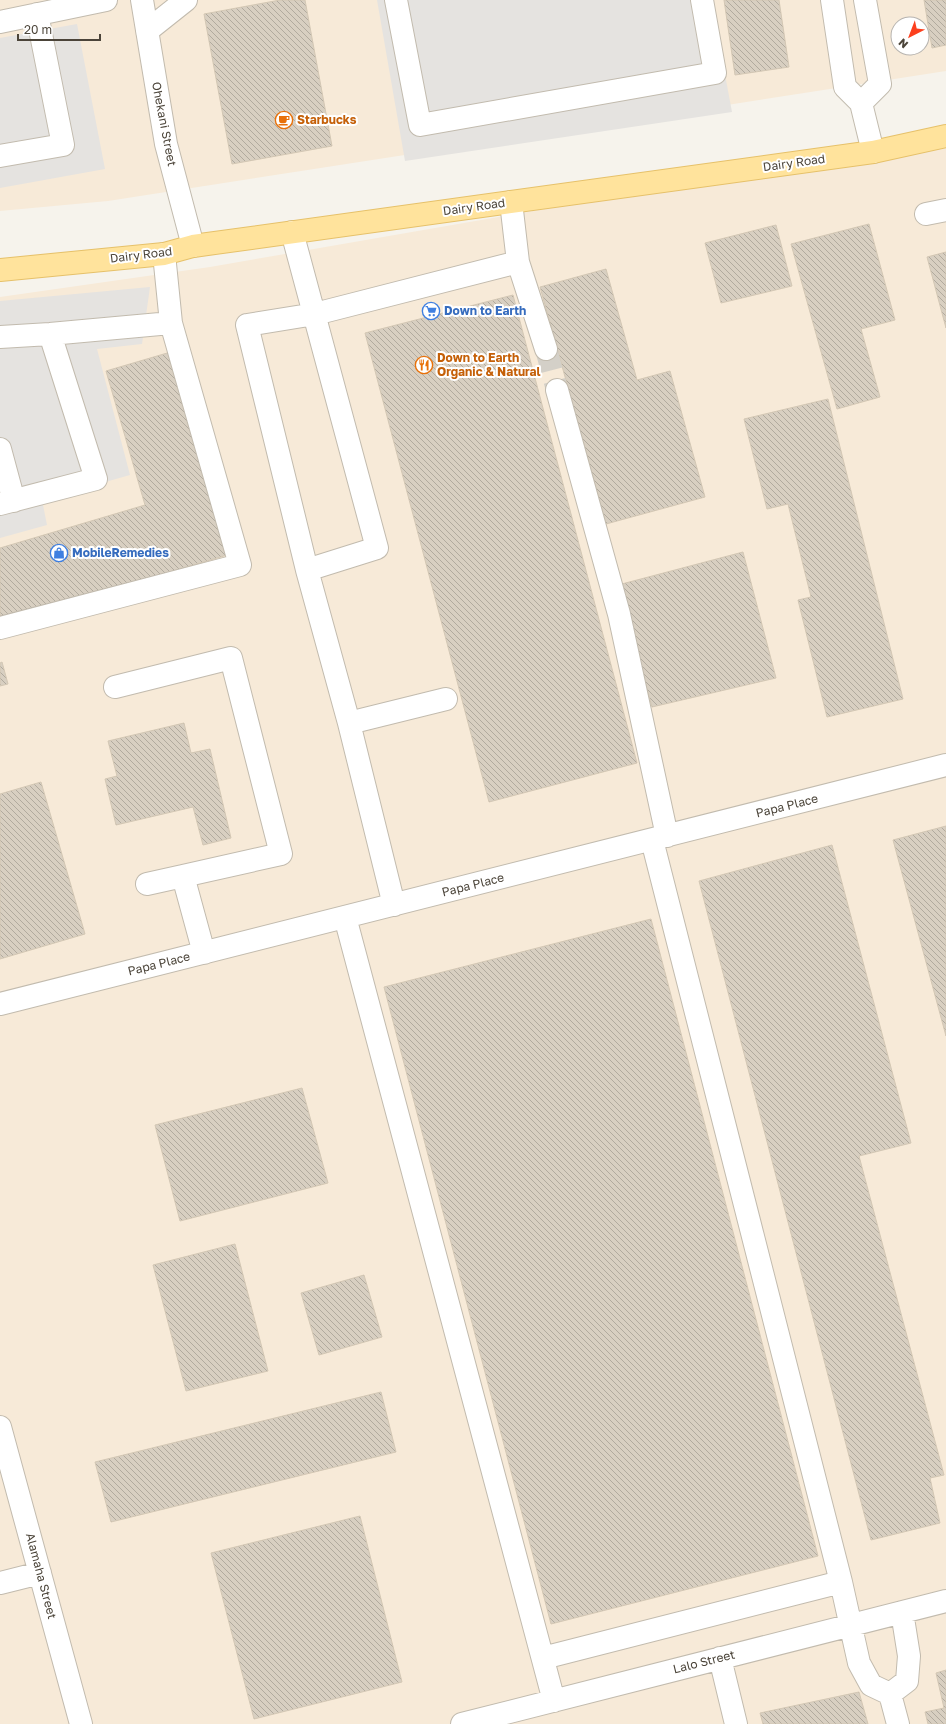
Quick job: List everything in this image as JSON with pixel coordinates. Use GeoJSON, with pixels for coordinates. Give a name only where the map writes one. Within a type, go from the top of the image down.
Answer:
{"type":"FeatureCollection","features":[{"type":"Feature","properties":{"kind":"main road","name":"Dairy Road"},"geometry":{"type":"LineString","coordinates":[[0,270],[164,254],[193,246],[873,152],[946,136]]}},
{"type":"Feature","properties":{"kind":"street"},"geometry":{"type":"LineString","coordinates":[[0,22],[106,0]]}},
{"type":"Feature","properties":{"kind":"street","name":"Ohekani Street"},"geometry":{"type":"LineString","coordinates":[[142,0],[166,144],[193,246]]}},
{"type":"Feature","properties":{"kind":"street"},"geometry":{"type":"LineString","coordinates":[[147,31],[186,0]]}},
{"type":"Feature","properties":{"kind":"street"},"geometry":{"type":"LineString","coordinates":[[396,0],[420,125],[715,73],[702,0]]}},
{"type":"Feature","properties":{"kind":"street"},"geometry":{"type":"LineString","coordinates":[[832,0],[845,87],[861,103],[873,152]]}},
{"type":"Feature","properties":{"kind":"street"},"geometry":{"type":"LineString","coordinates":[[861,103],[880,84],[865,0]]}},
{"type":"Feature","properties":{"kind":"street"},"geometry":{"type":"LineString","coordinates":[[0,156],[63,145],[38,14]]}},
{"type":"Feature","properties":{"kind":"street"},"geometry":{"type":"LineString","coordinates":[[512,202],[518,262],[546,349]]}},
{"type":"Feature","properties":{"kind":"street"},"geometry":{"type":"LineString","coordinates":[[292,232],[378,548],[307,570]]}},
{"type":"Feature","properties":{"kind":"street"},"geometry":{"type":"LineString","coordinates":[[0,628],[240,565],[172,323],[164,254]]}},
{"type":"Feature","properties":{"kind":"street"},"geometry":{"type":"LineString","coordinates":[[394,905],[349,723],[307,570],[247,325],[314,314],[518,262]]}},
{"type":"Feature","properties":{"kind":"street"},"geometry":{"type":"LineString","coordinates":[[0,337],[172,323]]}},
{"type":"Feature","properties":{"kind":"street"},"geometry":{"type":"LineString","coordinates":[[0,449],[7,503],[96,479],[50,334]]}},
{"type":"Feature","properties":{"kind":"street"},"geometry":{"type":"LineString","coordinates":[[557,390],[619,614],[660,838],[842,1582],[859,1663],[871,1685],[890,1694],[898,1724]]}},
{"type":"Feature","properties":{"kind":"street"},"geometry":{"type":"LineString","coordinates":[[115,687],[231,658],[281,854],[147,884]]}},
{"type":"Feature","properties":{"kind":"street"},"geometry":{"type":"LineString","coordinates":[[349,723],[446,699]]}},
{"type":"Feature","properties":{"kind":"street","name":"Papa Place"},"geometry":{"type":"LineString","coordinates":[[0,1004],[946,765]]}},
{"type":"Feature","properties":{"kind":"street"},"geometry":{"type":"LineString","coordinates":[[183,876],[204,953]]}},
{"type":"Feature","properties":{"kind":"street"},"geometry":{"type":"LineString","coordinates":[[345,917],[554,1701]]}},
{"type":"Feature","properties":{"kind":"street","name":"Alamaha Street"},"geometry":{"type":"LineString","coordinates":[[0,1427],[81,1724]]}},
{"type":"Feature","properties":{"kind":"street"},"geometry":{"type":"LineString","coordinates":[[0,1583],[40,1573]]}},
{"type":"Feature","properties":{"kind":"street"},"geometry":{"type":"LineString","coordinates":[[543,1658],[842,1582]]}},
{"type":"Feature","properties":{"kind":"street","name":"Lalo Street"},"geometry":{"type":"LineString","coordinates":[[462,1724],[946,1601]]}},
{"type":"Feature","properties":{"kind":"street"},"geometry":{"type":"LineString","coordinates":[[890,1694],[907,1681],[909,1656],[902,1612]]}},
{"type":"Feature","properties":{"kind":"street"},"geometry":{"type":"LineString","coordinates":[[720,1658],[736,1724]]}},
{"type":"Feature","properties":{"kind":"shaded area"},"geometry":{"type":"Polygon","coordinates":[[[0,0],[946,0],[946,71],[108,201],[0,211],[0,0]]]}},
{"type":"Feature","properties":{"kind":"shaded area"},"geometry":{"type":"Polygon","coordinates":[[[377,0],[711,0],[732,112],[405,161],[377,0]]]}},
{"type":"Feature","properties":{"kind":"shaded area"},"geometry":{"type":"Polygon","coordinates":[[[77,24],[105,169],[0,188],[0,38],[77,24]]]}},
{"type":"Feature","properties":{"kind":"shaded area"},"geometry":{"type":"Polygon","coordinates":[[[946,136],[946,1724],[0,1724],[0,297],[210,267],[873,152],[946,136]]]}},
{"type":"Feature","properties":{"kind":"shaded area"},"geometry":{"type":"Polygon","coordinates":[[[150,287],[142,344],[97,349],[130,475],[42,500],[47,525],[0,538],[0,301],[150,287]]]}},
{"type":"Feature","properties":{"kind":"building"},"geometry":{"type":"Polygon","coordinates":[[[280,0],[305,0],[332,146],[232,164],[204,14],[280,0]]]}},
{"type":"Feature","properties":{"kind":"building"},"geometry":{"type":"Polygon","coordinates":[[[724,0],[779,0],[789,67],[735,75],[724,0]]]}},
{"type":"Feature","properties":{"kind":"building"},"geometry":{"type":"Polygon","coordinates":[[[924,0],[946,0],[946,45],[932,48],[930,36],[930,16],[927,16],[924,0]]]}},
{"type":"Feature","properties":{"kind":"building"},"geometry":{"type":"Polygon","coordinates":[[[869,224],[895,320],[861,329],[880,397],[837,409],[791,244],[869,224]]]}},
{"type":"Feature","properties":{"kind":"building"},"geometry":{"type":"Polygon","coordinates":[[[776,225],[792,286],[721,303],[705,243],[776,225]]]}},
{"type":"Feature","properties":{"kind":"building"},"geometry":{"type":"Polygon","coordinates":[[[946,252],[946,328],[927,257],[946,252]]]}},
{"type":"Feature","properties":{"kind":"building"},"geometry":{"type":"Polygon","coordinates":[[[606,269],[637,380],[670,371],[705,497],[606,524],[540,287],[606,269]]]}},
{"type":"Feature","properties":{"kind":"building"},"geometry":{"type":"Polygon","coordinates":[[[513,295],[637,763],[489,802],[365,333],[513,295]]]}},
{"type":"Feature","properties":{"kind":"building"},"geometry":{"type":"Polygon","coordinates":[[[174,351],[234,553],[0,622],[0,548],[145,505],[106,371],[174,351]]]}},
{"type":"Feature","properties":{"kind":"building"},"geometry":{"type":"Polygon","coordinates":[[[828,399],[903,699],[827,717],[798,600],[811,597],[788,504],[767,509],[744,419],[828,399]]]}},
{"type":"Feature","properties":{"kind":"building"},"geometry":{"type":"Polygon","coordinates":[[[743,552],[776,678],[652,707],[618,585],[743,552]]]}},
{"type":"Feature","properties":{"kind":"building"},"geometry":{"type":"Polygon","coordinates":[[[2,662],[8,684],[0,686],[0,663],[2,662]]]}},
{"type":"Feature","properties":{"kind":"building"},"geometry":{"type":"Polygon","coordinates":[[[184,723],[191,753],[210,749],[231,838],[203,845],[193,807],[116,825],[105,779],[117,776],[108,741],[184,723]]]}},
{"type":"Feature","properties":{"kind":"building"},"geometry":{"type":"Polygon","coordinates":[[[41,782],[85,934],[0,959],[0,794],[41,782]]]}},
{"type":"Feature","properties":{"kind":"building"},"geometry":{"type":"Polygon","coordinates":[[[946,826],[946,1036],[893,840],[946,826]]]}},
{"type":"Feature","properties":{"kind":"building"},"geometry":{"type":"Polygon","coordinates":[[[832,845],[911,1143],[859,1156],[944,1475],[930,1478],[940,1523],[871,1540],[699,881],[832,845]]]}},
{"type":"Feature","properties":{"kind":"building"},"geometry":{"type":"Polygon","coordinates":[[[651,919],[818,1556],[551,1624],[384,987],[651,919]]]}},
{"type":"Feature","properties":{"kind":"building"},"geometry":{"type":"Polygon","coordinates":[[[302,1088],[328,1183],[180,1221],[155,1125],[302,1088]]]}},
{"type":"Feature","properties":{"kind":"building"},"geometry":{"type":"Polygon","coordinates":[[[235,1244],[268,1371],[186,1391],[153,1265],[235,1244]]]}},
{"type":"Feature","properties":{"kind":"building"},"geometry":{"type":"Polygon","coordinates":[[[364,1275],[382,1337],[319,1355],[301,1293],[364,1275]]]}},
{"type":"Feature","properties":{"kind":"building"},"geometry":{"type":"Polygon","coordinates":[[[381,1392],[396,1452],[111,1522],[95,1462],[381,1392]]]}},
{"type":"Feature","properties":{"kind":"building"},"geometry":{"type":"Polygon","coordinates":[[[360,1516],[402,1682],[254,1719],[211,1553],[360,1516]]]}},
{"type":"Feature","properties":{"kind":"building"},"geometry":{"type":"Polygon","coordinates":[[[946,1670],[946,1724],[928,1724],[925,1712],[944,1708],[936,1673],[946,1670]]]}},
{"type":"Feature","properties":{"kind":"building"},"geometry":{"type":"Polygon","coordinates":[[[859,1692],[868,1724],[763,1724],[760,1713],[859,1692]]]}},
{"type":"Feature","properties":{"kind":"tunnel"},"geometry":{"type":"LineString","coordinates":[[546,349],[557,390]]}},
{"type":"Feature","properties":{"kind":"place","name":"Starbucks"},"geometry":{"type":"Point","coordinates":[284,120]}},
{"type":"Feature","properties":{"kind":"place","name":"Down to Earth"},"geometry":{"type":"Point","coordinates":[431,311]}},
{"type":"Feature","properties":{"kind":"place","name":"Down to Earth Organic & Natural"},"geometry":{"type":"Point","coordinates":[424,365]}},
{"type":"Feature","properties":{"kind":"place","name":"MobileRemedies"},"geometry":{"type":"Point","coordinates":[59,553]}}]}
